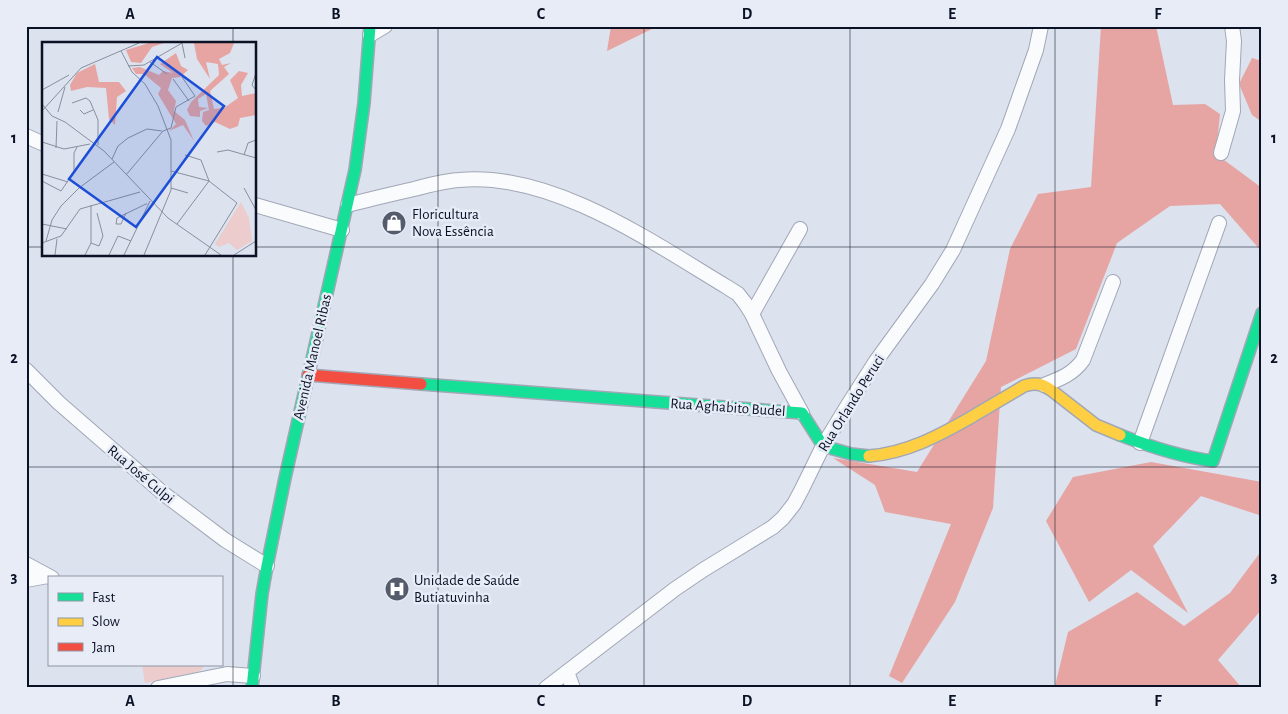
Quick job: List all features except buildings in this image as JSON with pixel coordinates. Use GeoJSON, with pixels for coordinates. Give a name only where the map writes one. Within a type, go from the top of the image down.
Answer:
{"type":"FeatureCollection","features":[{"type":"Feature","properties":{"kind":"street"},"geometry":{"type":"LineString","coordinates":[[370,31],[386,26]]}},
{"type":"Feature","properties":{"kind":"street","name":"Rua Orlando Peruci"},"geometry":{"type":"LineString","coordinates":[[546,688],[675,589],[773,526],[783,518],[794,504],[833,428],[862,382],[932,284],[953,250],[1008,129],[1036,50],[1041,26]]}},
{"type":"Feature","properties":{"kind":"street"},"geometry":{"type":"LineString","coordinates":[[1221,153],[1233,111],[1234,40],[1232,26]]}},
{"type":"Feature","properties":{"kind":"street","name":"Avenida Manoel Ribas"},"geometry":{"type":"LineString","coordinates":[[253,682],[262,594],[267,566],[308,375],[348,205],[360,137],[370,31]]}},
{"type":"Feature","properties":{"kind":"street"},"geometry":{"type":"LineString","coordinates":[[26,136],[42,143]]}},
{"type":"Feature","properties":{"kind":"street"},"geometry":{"type":"LineString","coordinates":[[348,205],[460,179],[497,180],[543,190],[563,197],[628,228],[738,294],[752,314],[779,371],[802,413]]}},
{"type":"Feature","properties":{"kind":"street"},"geometry":{"type":"LineString","coordinates":[[256,205],[342,230]]}},
{"type":"Feature","properties":{"kind":"street"},"geometry":{"type":"LineString","coordinates":[[1140,443],[1219,223]]}},
{"type":"Feature","properties":{"kind":"street"},"geometry":{"type":"LineString","coordinates":[[752,314],[800,230]]}},
{"type":"Feature","properties":{"kind":"street"},"geometry":{"type":"LineString","coordinates":[[1044,385],[1070,374],[1083,360],[1113,282]]}},
{"type":"Feature","properties":{"kind":"street"},"geometry":{"type":"LineString","coordinates":[[823,446],[866,456],[896,452],[948,431],[1030,384],[1037,383],[1051,389],[1093,424],[1104,429],[1179,456],[1213,461],[1262,313]]}},
{"type":"Feature","properties":{"kind":"street","name":"Rua José Culpi"},"geometry":{"type":"LineString","coordinates":[[26,370],[59,403],[164,494],[225,540],[267,566]]}},
{"type":"Feature","properties":{"kind":"street","name":"Rua Aghabito Budel"},"geometry":{"type":"LineString","coordinates":[[308,375],[802,413],[823,446]]}},
{"type":"Feature","properties":{"kind":"street"},"geometry":{"type":"LineString","coordinates":[[26,564],[48,576]]}},
{"type":"Feature","properties":{"kind":"street"},"geometry":{"type":"LineString","coordinates":[[26,580],[48,577]]}},
{"type":"Feature","properties":{"kind":"street"},"geometry":{"type":"LineString","coordinates":[[158,688],[215,670],[253,682]]}},
{"type":"Feature","properties":{"kind":"street"},"geometry":{"type":"LineString","coordinates":[[567,672],[573,688]]}},
{"type":"Feature","properties":{"kind":"shaded area"},"geometry":{"type":"Polygon","coordinates":[[[611,26],[658,26],[607,51],[611,26]]]}},
{"type":"Feature","properties":{"kind":"shaded area"},"geometry":{"type":"Polygon","coordinates":[[[1101,26],[1156,26],[1173,105],[1205,104],[1220,114],[1216,154],[1262,188],[1262,252],[1220,204],[1170,206],[1117,243],[1076,349],[1001,387],[993,508],[955,602],[902,683],[889,676],[951,524],[885,512],[875,485],[833,458],[917,472],[986,361],[1010,249],[1038,194],[1091,187],[1101,26]]]}},
{"type":"Feature","properties":{"kind":"shaded area"},"geometry":{"type":"Polygon","coordinates":[[[1252,58],[1262,61],[1262,122],[1252,115],[1239,84],[1252,58]]]}},
{"type":"Feature","properties":{"kind":"shaded area"},"geometry":{"type":"Polygon","coordinates":[[[1151,462],[1262,482],[1262,516],[1201,496],[1153,546],[1188,613],[1131,570],[1089,602],[1046,521],[1073,477],[1151,462]]]}},
{"type":"Feature","properties":{"kind":"shaded area"},"geometry":{"type":"Polygon","coordinates":[[[1262,550],[1262,609],[1218,660],[1242,688],[1058,688],[1055,686],[1068,632],[1137,592],[1184,626],[1230,593],[1262,550]]]}},
{"type":"Feature","properties":{"kind":"shaded area"},"geometry":{"type":"Polygon","coordinates":[[[142,666],[203,666],[198,672],[145,683],[142,666]]]}},
{"type":"Feature","properties":{"kind":"traffic: fast"},"geometry":{"type":"LineString","coordinates":[[252,688],[262,594],[267,566],[285,478],[355,170],[364,103],[370,26]]}},
{"type":"Feature","properties":{"kind":"traffic: fast"},"geometry":{"type":"LineString","coordinates":[[1120,435],[1166,451],[1213,461],[1262,313]]}},
{"type":"Feature","properties":{"kind":"traffic: fast"},"geometry":{"type":"LineString","coordinates":[[421,384],[802,413],[823,446],[851,454],[869,456]]}},
{"type":"Feature","properties":{"kind":"traffic: slow"},"geometry":{"type":"LineString","coordinates":[[869,456],[896,451],[922,443],[958,425],[1024,386],[1032,384],[1048,388],[1096,425],[1120,435]]}},
{"type":"Feature","properties":{"kind":"traffic: jam"},"geometry":{"type":"LineString","coordinates":[[308,375],[421,384]]}},
{"type":"Feature","properties":{"kind":"place","name":"Floricultura Nova Essência"},"geometry":{"type":"Point","coordinates":[394,223]}},
{"type":"Feature","properties":{"kind":"place","name":"Unidade de Saúde Butiatuvinha"},"geometry":{"type":"Point","coordinates":[397,589]}}]}
